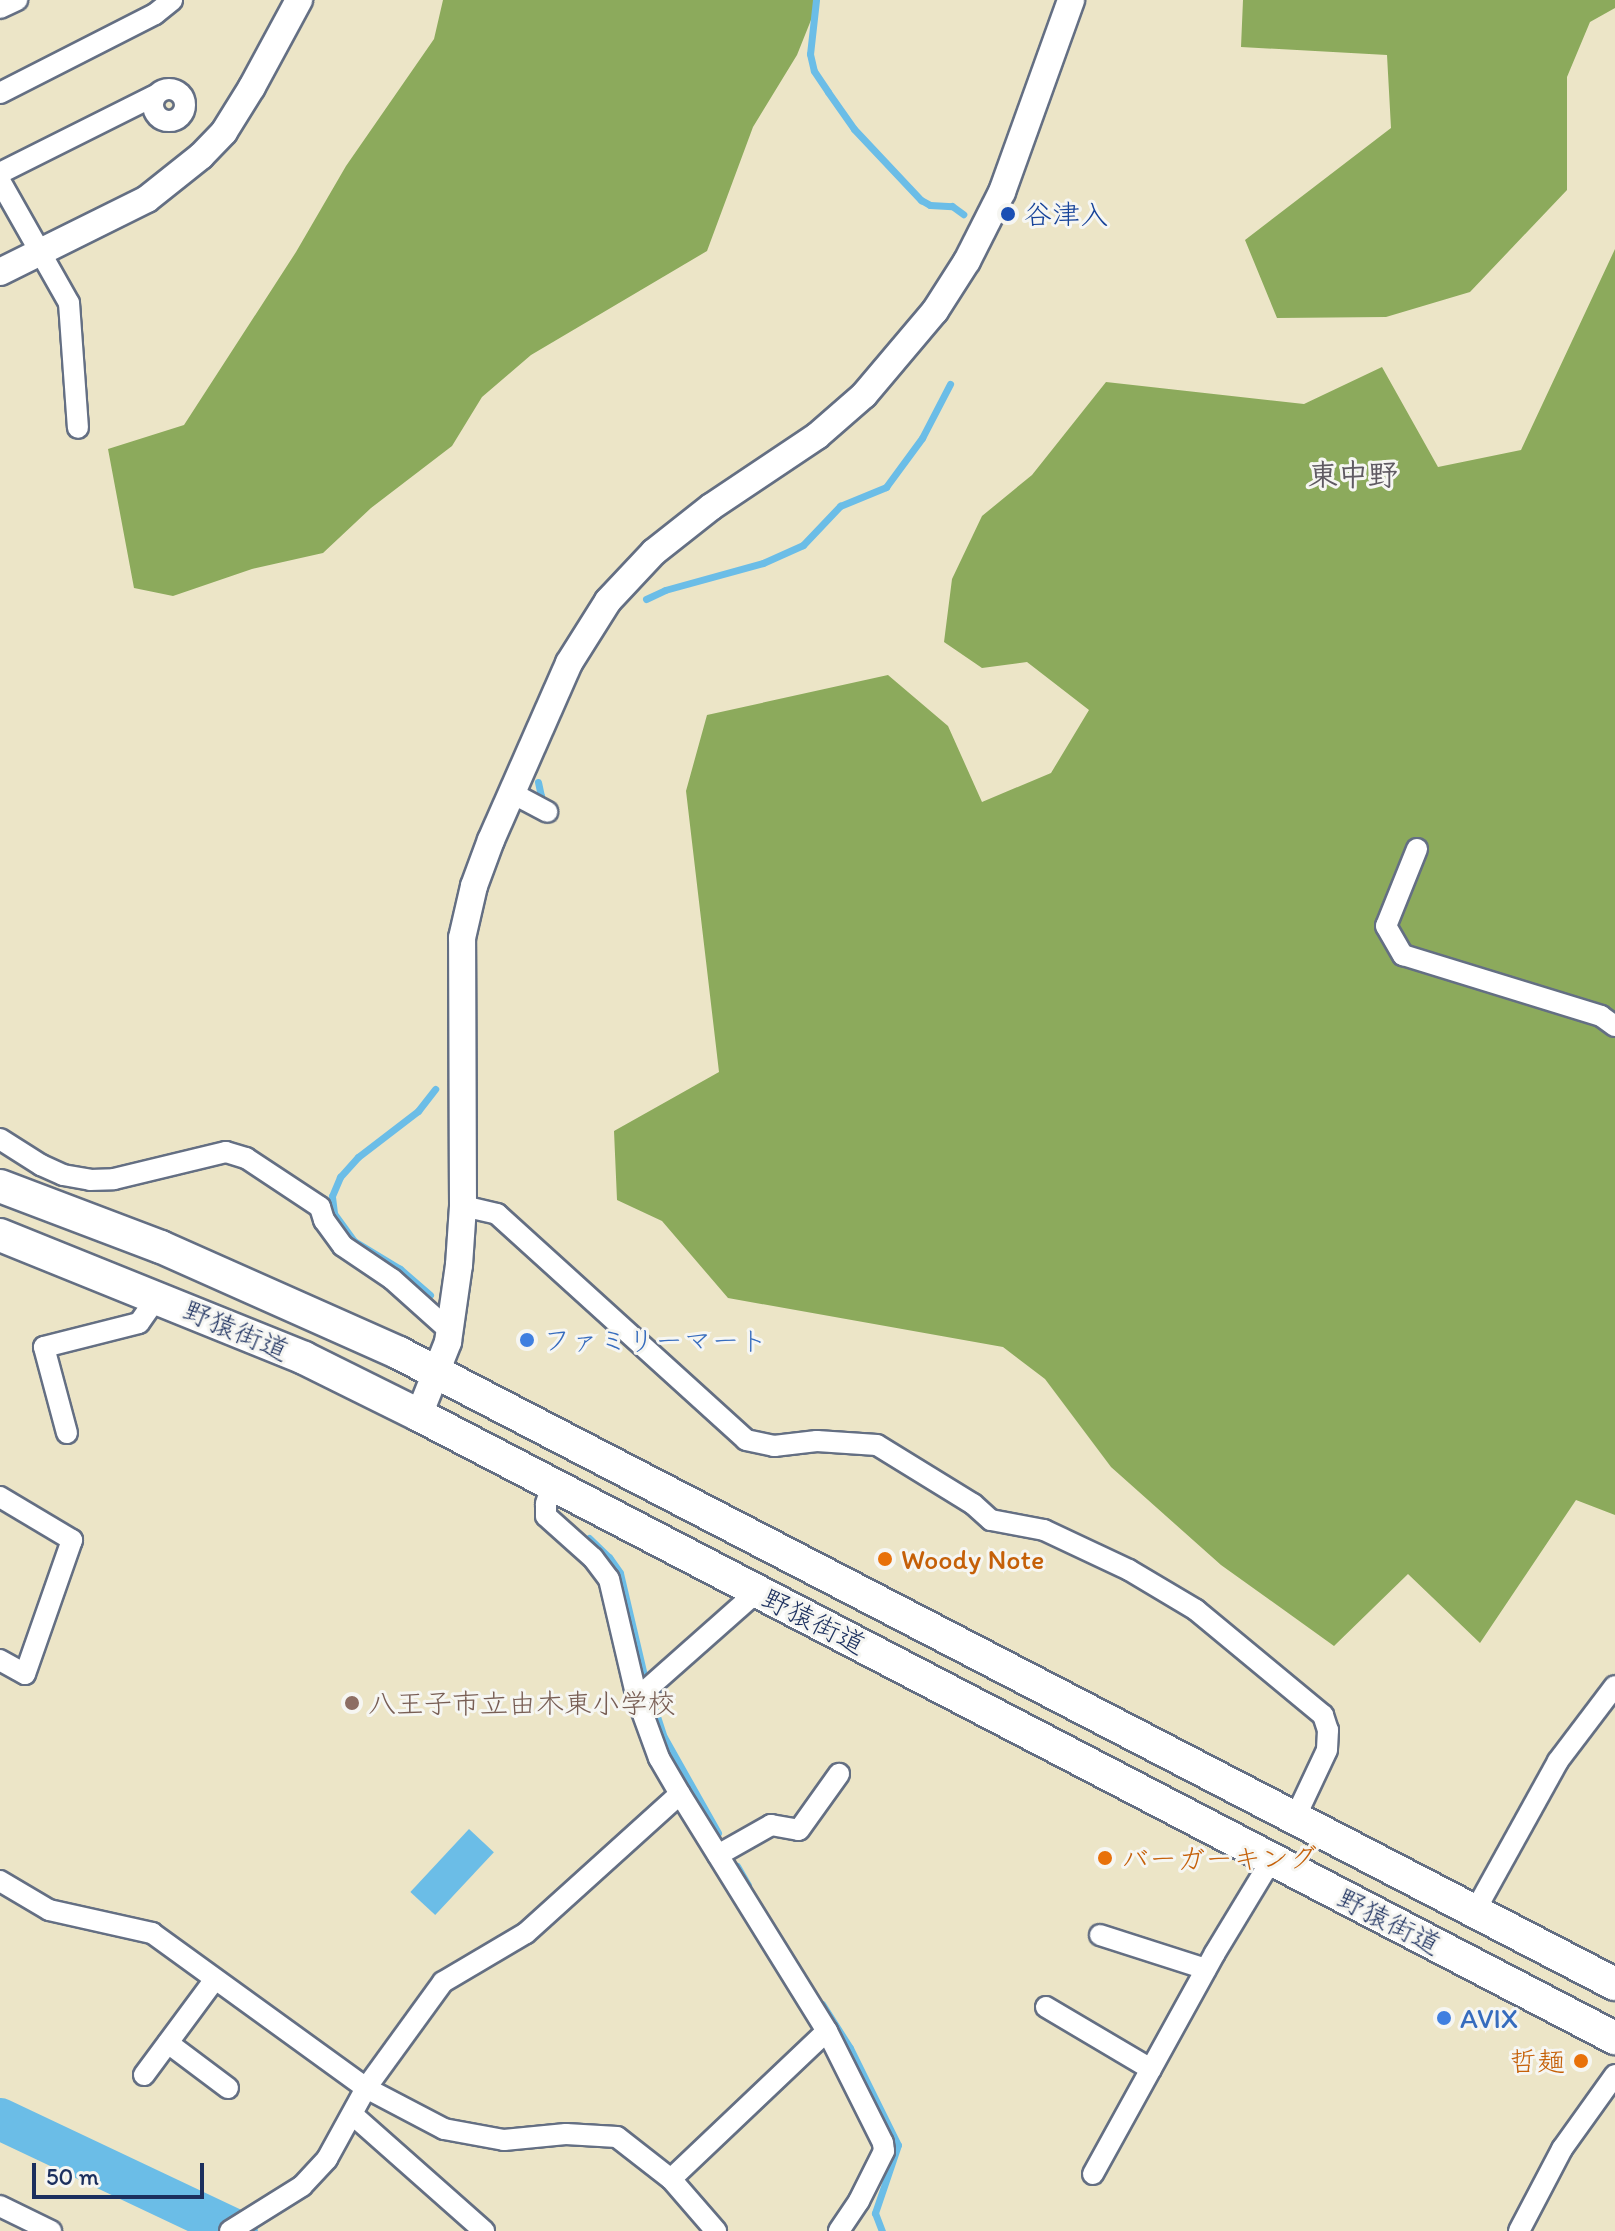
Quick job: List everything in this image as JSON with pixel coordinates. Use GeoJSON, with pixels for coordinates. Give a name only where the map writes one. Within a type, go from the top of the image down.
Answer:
{"type":"FeatureCollection","features":[{"type":"Feature","properties":{"kind":"main road","name":"野猿街道"},"geometry":{"type":"LineString","coordinates":[[6,1188],[266,1292],[438,1373],[1615,1984]]}},
{"type":"Feature","properties":{"kind":"main road","name":"野猿街道"},"geometry":{"type":"LineString","coordinates":[[0,1235],[304,1358],[419,1415],[1615,2038]]}},
{"type":"Feature","properties":{"kind":"main road"},"geometry":{"type":"LineString","coordinates":[[1214,1829],[1231,1825],[1236,1806],[1233,1794],[1219,1779]]}},
{"type":"Feature","properties":{"kind":"main road"},"geometry":{"type":"LineString","coordinates":[[1272,1859],[1295,1818]]}},
{"type":"Feature","properties":{"kind":"street"},"geometry":{"type":"LineString","coordinates":[[0,8],[17,0]]}},
{"type":"Feature","properties":{"kind":"street"},"geometry":{"type":"LineString","coordinates":[[0,93],[155,14],[172,0]]}},
{"type":"Feature","properties":{"kind":"street"},"geometry":{"type":"LineString","coordinates":[[0,272],[147,199],[201,156],[224,132],[299,0]]}},
{"type":"Feature","properties":{"kind":"street"},"geometry":{"type":"LineString","coordinates":[[419,1415],[438,1373],[450,1331],[463,1206],[462,938],[474,886],[569,663],[589,628],[628,577],[681,528],[775,466],[840,415],[906,349],[935,311],[967,261],[1002,192],[1071,0]]}},
{"type":"Feature","properties":{"kind":"street"},"geometry":{"type":"LineString","coordinates":[[0,173],[154,96]]}},
{"type":"Feature","properties":{"kind":"street"},"geometry":{"type":"LineString","coordinates":[[0,181],[69,303],[78,428]]}},
{"type":"Feature","properties":{"kind":"street"},"geometry":{"type":"LineString","coordinates":[[512,793],[547,812]]}},
{"type":"Feature","properties":{"kind":"street"},"geometry":{"type":"LineString","coordinates":[[1417,849],[1386,926],[1403,955],[1601,1016],[1615,1026]]}},
{"type":"Feature","properties":{"kind":"street"},"geometry":{"type":"LineString","coordinates":[[0,1139],[63,1175],[90,1180],[114,1179],[226,1152],[246,1158],[320,1207],[324,1220],[343,1246],[392,1279],[450,1331]]}},
{"type":"Feature","properties":{"kind":"street"},"geometry":{"type":"LineString","coordinates":[[6,1188],[25,1156]]}},
{"type":"Feature","properties":{"kind":"street"},"geometry":{"type":"LineString","coordinates":[[463,1206],[497,1214],[746,1440],[774,1446],[817,1441],[877,1445],[973,1504],[991,1520],[1044,1530],[1129,1570],[1196,1610],[1323,1715],[1328,1730],[1327,1750],[1295,1818]]}},
{"type":"Feature","properties":{"kind":"street"},"geometry":{"type":"LineString","coordinates":[[67,1433],[44,1347],[139,1323],[157,1297]]}},
{"type":"Feature","properties":{"kind":"street"},"geometry":{"type":"LineString","coordinates":[[552,1485],[546,1516],[593,1558],[609,1579],[637,1698],[659,1758],[827,2031],[883,2143],[884,2151],[859,2201],[839,2231]]}},
{"type":"Feature","properties":{"kind":"street"},"geometry":{"type":"LineString","coordinates":[[0,1497],[72,1540],[25,1674],[0,1660]]}},
{"type":"Feature","properties":{"kind":"street"},"geometry":{"type":"LineString","coordinates":[[637,1698],[757,1592]]}},
{"type":"Feature","properties":{"kind":"street"},"geometry":{"type":"LineString","coordinates":[[1475,1911],[1558,1761],[1615,1686]]}},
{"type":"Feature","properties":{"kind":"street"},"geometry":{"type":"LineString","coordinates":[[718,1855],[771,1825],[799,1830],[839,1774]]}},
{"type":"Feature","properties":{"kind":"street"},"geometry":{"type":"LineString","coordinates":[[230,2231],[295,2190],[327,2159],[366,2088],[443,1982],[526,1933],[680,1794]]}},
{"type":"Feature","properties":{"kind":"street"},"geometry":{"type":"LineString","coordinates":[[1093,2174],[1206,1969],[1272,1859]]}},
{"type":"Feature","properties":{"kind":"street"},"geometry":{"type":"LineString","coordinates":[[0,1881],[49,1910],[152,1933],[366,2088],[444,2129],[504,2140],[566,2134],[617,2137],[671,2179],[716,2231]]}},
{"type":"Feature","properties":{"kind":"street"},"geometry":{"type":"LineString","coordinates":[[1100,1935],[1206,1969]]}},
{"type":"Feature","properties":{"kind":"street"},"geometry":{"type":"LineString","coordinates":[[144,2075],[215,1979]]}},
{"type":"Feature","properties":{"kind":"street"},"geometry":{"type":"LineString","coordinates":[[1046,2007],[1151,2069]]}},
{"type":"Feature","properties":{"kind":"street"},"geometry":{"type":"LineString","coordinates":[[671,2179],[827,2031]]}},
{"type":"Feature","properties":{"kind":"street"},"geometry":{"type":"LineString","coordinates":[[168,2043],[228,2088]]}},
{"type":"Feature","properties":{"kind":"street"},"geometry":{"type":"LineString","coordinates":[[1519,2231],[1562,2149],[1615,2075]]}},
{"type":"Feature","properties":{"kind":"street"},"geometry":{"type":"LineString","coordinates":[[353,2115],[484,2231]]}},
{"type":"Feature","properties":{"kind":"street"},"geometry":{"type":"LineString","coordinates":[[0,2206],[51,2231]]}},
{"type":"Feature","properties":{"kind":"green space"},"geometry":{"type":"Polygon","coordinates":[[[443,0],[819,0],[797,55],[753,127],[707,251],[531,355],[482,397],[452,446],[371,508],[323,553],[252,569],[173,596],[134,588],[108,449],[184,425],[296,252],[346,166],[434,39],[443,0]]]}},
{"type":"Feature","properties":{"kind":"green space"},"geometry":{"type":"Polygon","coordinates":[[[1243,0],[1615,0],[1615,8],[1590,22],[1567,77],[1567,190],[1470,292],[1386,317],[1277,318],[1245,240],[1391,128],[1387,55],[1241,47],[1243,0]]]}},
{"type":"Feature","properties":{"kind":"green space"},"geometry":{"type":"Polygon","coordinates":[[[1615,249],[1615,1515],[1576,1500],[1480,1643],[1408,1574],[1334,1646],[1221,1565],[1111,1467],[1045,1379],[1003,1347],[728,1298],[662,1221],[617,1200],[614,1131],[719,1072],[686,791],[707,715],[888,675],[948,726],[982,802],[1051,773],[1089,710],[1027,662],[982,668],[944,642],[952,579],[982,516],[1032,475],[1106,382],[1304,404],[1382,367],[1438,467],[1521,450],[1615,249]]]}},
{"type":"Feature","properties":{"kind":"water"},"geometry":{"type":"Polygon","coordinates":[[[469,1829],[494,1852],[435,1915],[410,1892],[469,1829]]]}},
{"type":"Feature","properties":{"kind":"waterway"},"geometry":{"type":"LineString","coordinates":[[816,0],[810,54],[814,71],[828,92],[854,129],[921,200],[930,205],[952,206],[963,214]]}},
{"type":"Feature","properties":{"kind":"waterway"},"geometry":{"type":"LineString","coordinates":[[646,599],[665,590],[763,563],[803,545],[840,506],[886,487],[922,438],[950,384]]}},
{"type":"Feature","properties":{"kind":"waterway"},"geometry":{"type":"LineString","coordinates":[[538,782],[541,796],[538,803]]}},
{"type":"Feature","properties":{"kind":"waterway"},"geometry":{"type":"LineString","coordinates":[[430,1295],[400,1269],[354,1241],[334,1213],[332,1196],[340,1177],[358,1157],[418,1111],[435,1089]]}},
{"type":"Feature","properties":{"kind":"waterway"},"geometry":{"type":"LineString","coordinates":[[589,1538],[620,1573],[644,1675]]}},
{"type":"Feature","properties":{"kind":"waterway"},"geometry":{"type":"LineString","coordinates":[[655,1710],[664,1737],[718,1833]]}},
{"type":"Feature","properties":{"kind":"waterway"},"geometry":{"type":"LineString","coordinates":[[737,1866],[748,1885]]}},
{"type":"Feature","properties":{"kind":"waterway"},"geometry":{"type":"LineString","coordinates":[[822,2004],[850,2048],[898,2145],[875,2213],[882,2231]]}},
{"type":"Feature","properties":{"kind":"waterway"},"geometry":{"type":"LineString","coordinates":[[0,2119],[237,2231]]}},
{"type":"Feature","properties":{"kind":"place","name":"谷津入"},"geometry":{"type":"Point","coordinates":[1008,214]}},
{"type":"Feature","properties":{"kind":"place","name":"ファミリーマート"},"geometry":{"type":"Point","coordinates":[527,1340]}},
{"type":"Feature","properties":{"kind":"place","name":"Woody Note"},"geometry":{"type":"Point","coordinates":[885,1559]}},
{"type":"Feature","properties":{"kind":"place","name":"八王子市立由木東小学校"},"geometry":{"type":"Point","coordinates":[352,1703]}},
{"type":"Feature","properties":{"kind":"place","name":"バーガーキング"},"geometry":{"type":"Point","coordinates":[1105,1858]}},
{"type":"Feature","properties":{"kind":"place","name":"AVIX"},"geometry":{"type":"Point","coordinates":[1444,2018]}},
{"type":"Feature","properties":{"kind":"place","name":"哲麺"},"geometry":{"type":"Point","coordinates":[1581,2061]}},
{"type":"Feature","properties":{"kind":"district","name":"東中野"},"geometry":{"type":"Point","coordinates":[1353,475]}}]}
